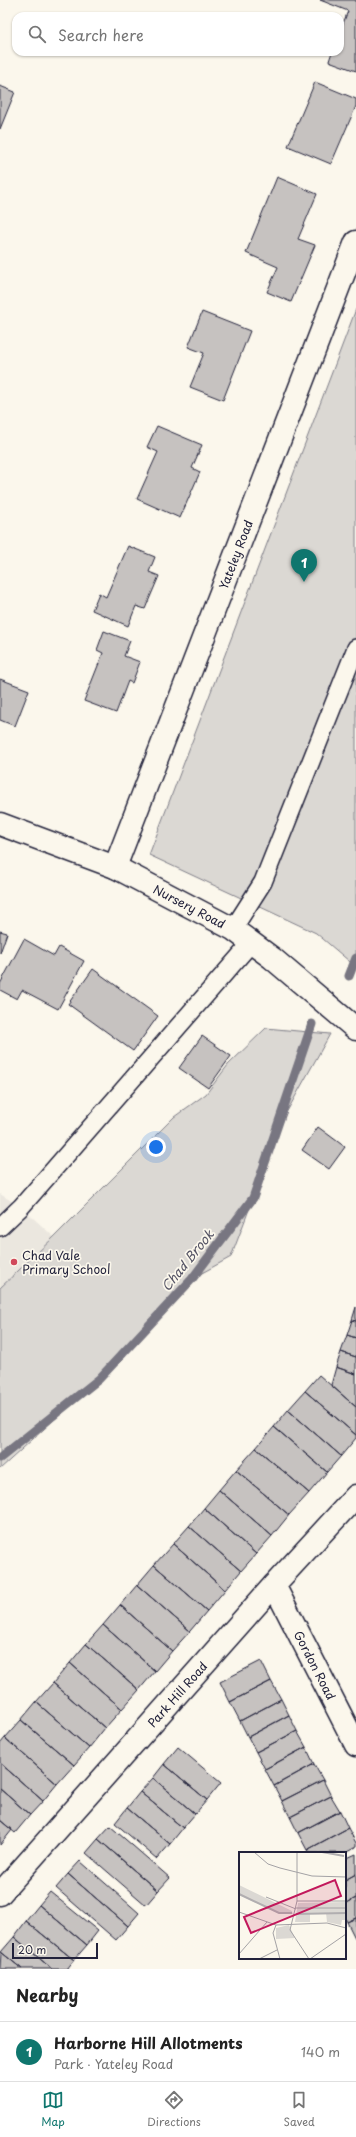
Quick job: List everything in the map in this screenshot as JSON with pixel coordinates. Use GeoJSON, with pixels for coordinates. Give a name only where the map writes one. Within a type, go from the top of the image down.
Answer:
{"type":"FeatureCollection","features":[{"type":"Feature","properties":{"kind":"street","name":"Yateley Road"},"geometry":{"type":"LineString","coordinates":[[115,867],[356,242]]}},
{"type":"Feature","properties":{"kind":"street","name":"Nursery Road"},"geometry":{"type":"LineString","coordinates":[[0,824],[115,867],[233,929],[252,942],[356,1029]]}},
{"type":"Feature","properties":{"kind":"street","name":"Park Hill Road"},"geometry":{"type":"LineString","coordinates":[[0,1894],[274,1585],[356,1496]]}},
{"type":"Feature","properties":{"kind":"street","name":"Gordon Road"},"geometry":{"type":"LineString","coordinates":[[274,1585],[356,1745]]}},
{"type":"Feature","properties":{"kind":"lane"},"geometry":{"type":"LineString","coordinates":[[233,929],[263,882],[356,648]]}},
{"type":"Feature","properties":{"kind":"lane"},"geometry":{"type":"LineString","coordinates":[[0,1226],[21,1207],[252,942]]}},
{"type":"Feature","properties":{"kind":"shaded area"},"geometry":{"type":"Polygon","coordinates":[[[356,309],[356,967],[316,933],[149,855],[356,309]]]}},
{"type":"Feature","properties":{"kind":"shaded area"},"geometry":{"type":"Polygon","coordinates":[[[266,1028],[330,1034],[285,1115],[231,1257],[191,1279],[99,1379],[0,1469],[0,1288],[54,1237],[174,1117],[206,1094],[228,1065],[266,1028]]]}},
{"type":"Feature","properties":{"kind":"shaded area","name":"Chad Vale Primary School"},"geometry":{"type":"Polygon","coordinates":[[[0,1194],[21,1207],[54,1237],[0,1288],[0,1194]]]}},
{"type":"Feature","properties":{"kind":"building"},"geometry":{"type":"Polygon","coordinates":[[[320,0],[356,0],[356,71],[329,61],[331,56],[344,56],[344,21],[348,11],[320,0]]]}},
{"type":"Feature","properties":{"kind":"building"},"geometry":{"type":"Polygon","coordinates":[[[315,82],[356,99],[356,106],[331,164],[288,146],[315,82]]]}},
{"type":"Feature","properties":{"kind":"building"},"geometry":{"type":"Polygon","coordinates":[[[0,86],[15,92],[0,129],[0,86]]]}},
{"type":"Feature","properties":{"kind":"building"},"geometry":{"type":"Polygon","coordinates":[[[277,177],[317,194],[298,239],[315,245],[291,302],[267,292],[278,267],[246,253],[277,177]]]}},
{"type":"Feature","properties":{"kind":"building"},"geometry":{"type":"Polygon","coordinates":[[[202,312],[250,331],[223,400],[190,387],[204,353],[188,347],[202,312]]]}},
{"type":"Feature","properties":{"kind":"building"},"geometry":{"type":"Polygon","coordinates":[[[157,426],[202,445],[192,468],[200,472],[180,518],[137,499],[158,452],[147,447],[157,426]]]}},
{"type":"Feature","properties":{"kind":"building"},"geometry":{"type":"Polygon","coordinates":[[[128,546],[155,557],[149,572],[159,576],[145,609],[136,606],[128,626],[92,610],[99,593],[106,597],[128,546]]]}},
{"type":"Feature","properties":{"kind":"building"},"geometry":{"type":"Polygon","coordinates":[[[104,631],[130,641],[124,656],[140,662],[132,683],[128,681],[116,713],[84,701],[103,653],[97,650],[104,631]]]}},
{"type":"Feature","properties":{"kind":"building"},"geometry":{"type":"Polygon","coordinates":[[[0,679],[29,690],[15,726],[0,720],[0,679]]]}},
{"type":"Feature","properties":{"kind":"building"},"geometry":{"type":"Polygon","coordinates":[[[0,931],[7,933],[0,953],[0,931]]]}},
{"type":"Feature","properties":{"kind":"building"},"geometry":{"type":"Polygon","coordinates":[[[24,939],[54,956],[59,947],[84,961],[58,1009],[22,990],[17,999],[0,990],[0,984],[24,939]]]}},
{"type":"Feature","properties":{"kind":"building"},"geometry":{"type":"Polygon","coordinates":[[[93,969],[158,1016],[133,1051],[68,1004],[93,969]]]}},
{"type":"Feature","properties":{"kind":"building"},"geometry":{"type":"Polygon","coordinates":[[[202,1036],[231,1056],[208,1088],[179,1068],[202,1036]]]}},
{"type":"Feature","properties":{"kind":"building"},"geometry":{"type":"Polygon","coordinates":[[[318,1127],[345,1147],[329,1169],[302,1150],[318,1127]]]}},
{"type":"Feature","properties":{"kind":"building"},"geometry":{"type":"Polygon","coordinates":[[[356,1307],[356,1321],[352,1320],[356,1307]]]}},
{"type":"Feature","properties":{"kind":"building"},"geometry":{"type":"Polygon","coordinates":[[[352,1320],[356,1321],[356,1338],[347,1335],[352,1320]]]}},
{"type":"Feature","properties":{"kind":"building"},"geometry":{"type":"Polygon","coordinates":[[[347,1335],[356,1338],[356,1357],[341,1352],[347,1335]]]}},
{"type":"Feature","properties":{"kind":"building"},"geometry":{"type":"Polygon","coordinates":[[[341,1352],[356,1357],[356,1374],[336,1367],[341,1352]]]}},
{"type":"Feature","properties":{"kind":"building"},"geometry":{"type":"Polygon","coordinates":[[[336,1367],[356,1374],[356,1407],[331,1385],[336,1367]]]}},
{"type":"Feature","properties":{"kind":"building"},"geometry":{"type":"Polygon","coordinates":[[[319,1375],[356,1407],[356,1435],[305,1391],[319,1375]]]}},
{"type":"Feature","properties":{"kind":"building"},"geometry":{"type":"Polygon","coordinates":[[[305,1391],[356,1435],[356,1438],[341,1456],[288,1410],[305,1391]]]}},
{"type":"Feature","properties":{"kind":"building"},"geometry":{"type":"Polygon","coordinates":[[[288,1410],[341,1456],[327,1472],[274,1427],[288,1410]]]}},
{"type":"Feature","properties":{"kind":"building"},"geometry":{"type":"Polygon","coordinates":[[[274,1427],[327,1472],[309,1493],[256,1448],[274,1427]]]}},
{"type":"Feature","properties":{"kind":"building"},"geometry":{"type":"Polygon","coordinates":[[[256,1448],[309,1493],[289,1515],[236,1470],[256,1448]]]}},
{"type":"Feature","properties":{"kind":"building"},"geometry":{"type":"Polygon","coordinates":[[[236,1470],[289,1515],[272,1536],[219,1490],[236,1470]]]}},
{"type":"Feature","properties":{"kind":"building"},"geometry":{"type":"Polygon","coordinates":[[[219,1490],[272,1536],[256,1554],[204,1508],[219,1490]]]}},
{"type":"Feature","properties":{"kind":"building"},"geometry":{"type":"Polygon","coordinates":[[[204,1508],[256,1554],[241,1571],[189,1526],[204,1508]]]}},
{"type":"Feature","properties":{"kind":"building"},"geometry":{"type":"Polygon","coordinates":[[[189,1526],[241,1571],[225,1590],[173,1544],[189,1526]]]}},
{"type":"Feature","properties":{"kind":"building"},"geometry":{"type":"Polygon","coordinates":[[[173,1544],[225,1590],[207,1611],[154,1565],[173,1544]]]}},
{"type":"Feature","properties":{"kind":"building"},"geometry":{"type":"Polygon","coordinates":[[[154,1565],[207,1611],[190,1631],[137,1585],[154,1565]]]}},
{"type":"Feature","properties":{"kind":"building"},"geometry":{"type":"Polygon","coordinates":[[[137,1585],[190,1631],[172,1651],[120,1605],[137,1585]]]}},
{"type":"Feature","properties":{"kind":"building"},"geometry":{"type":"Polygon","coordinates":[[[120,1605],[172,1651],[155,1671],[103,1625],[120,1605]]]}},
{"type":"Feature","properties":{"kind":"building"},"geometry":{"type":"Polygon","coordinates":[[[103,1625],[155,1671],[139,1690],[86,1644],[103,1625]]]}},
{"type":"Feature","properties":{"kind":"building"},"geometry":{"type":"Polygon","coordinates":[[[86,1644],[139,1690],[122,1709],[70,1663],[86,1644]]]}},
{"type":"Feature","properties":{"kind":"building"},"geometry":{"type":"Polygon","coordinates":[[[261,1661],[271,1681],[230,1702],[220,1682],[261,1661]]]}},
{"type":"Feature","properties":{"kind":"building"},"geometry":{"type":"Polygon","coordinates":[[[70,1663],[122,1709],[105,1728],[53,1683],[70,1663]]]}},
{"type":"Feature","properties":{"kind":"building"},"geometry":{"type":"Polygon","coordinates":[[[271,1681],[281,1699],[240,1721],[230,1702],[271,1681]]]}},
{"type":"Feature","properties":{"kind":"building"},"geometry":{"type":"Polygon","coordinates":[[[53,1683],[105,1728],[89,1748],[36,1702],[53,1683]]]}},
{"type":"Feature","properties":{"kind":"building"},"geometry":{"type":"Polygon","coordinates":[[[281,1699],[289,1715],[248,1737],[240,1721],[281,1699]]]}},
{"type":"Feature","properties":{"kind":"building"},"geometry":{"type":"Polygon","coordinates":[[[36,1702],[89,1748],[74,1765],[21,1720],[36,1702]]]}},
{"type":"Feature","properties":{"kind":"building"},"geometry":{"type":"Polygon","coordinates":[[[289,1715],[297,1731],[256,1752],[248,1737],[289,1715]]]}},
{"type":"Feature","properties":{"kind":"building"},"geometry":{"type":"Polygon","coordinates":[[[21,1720],[74,1765],[57,1784],[5,1738],[21,1720]]]}},
{"type":"Feature","properties":{"kind":"building"},"geometry":{"type":"Polygon","coordinates":[[[297,1731],[306,1747],[265,1769],[256,1752],[297,1731]]]}},
{"type":"Feature","properties":{"kind":"building"},"geometry":{"type":"Polygon","coordinates":[[[5,1738],[57,1784],[43,1801],[0,1763],[0,1744],[5,1738]]]}},
{"type":"Feature","properties":{"kind":"building"},"geometry":{"type":"Polygon","coordinates":[[[178,1747],[221,1783],[207,1800],[164,1764],[178,1747]]]}},
{"type":"Feature","properties":{"kind":"building"},"geometry":{"type":"Polygon","coordinates":[[[306,1747],[314,1764],[274,1786],[265,1769],[306,1747]]]}},
{"type":"Feature","properties":{"kind":"building"},"geometry":{"type":"Polygon","coordinates":[[[0,1763],[43,1801],[30,1815],[0,1789],[0,1763]]]}},
{"type":"Feature","properties":{"kind":"building"},"geometry":{"type":"Polygon","coordinates":[[[164,1764],[207,1800],[195,1814],[153,1778],[164,1764]]]}},
{"type":"Feature","properties":{"kind":"building"},"geometry":{"type":"Polygon","coordinates":[[[314,1764],[323,1780],[282,1801],[274,1786],[314,1764]]]}},
{"type":"Feature","properties":{"kind":"building"},"geometry":{"type":"Polygon","coordinates":[[[153,1778],[195,1814],[183,1828],[140,1792],[153,1778]]]}},
{"type":"Feature","properties":{"kind":"building"},"geometry":{"type":"Polygon","coordinates":[[[323,1780],[331,1796],[290,1817],[282,1801],[323,1780]]]}},
{"type":"Feature","properties":{"kind":"building"},"geometry":{"type":"Polygon","coordinates":[[[0,1789],[30,1815],[15,1833],[0,1820],[0,1789]]]}},
{"type":"Feature","properties":{"kind":"building"},"geometry":{"type":"Polygon","coordinates":[[[140,1792],[183,1828],[170,1844],[127,1808],[140,1792]]]}},
{"type":"Feature","properties":{"kind":"building"},"geometry":{"type":"Polygon","coordinates":[[[331,1796],[340,1811],[298,1833],[290,1817],[331,1796]]]}},
{"type":"Feature","properties":{"kind":"building"},"geometry":{"type":"Polygon","coordinates":[[[127,1808],[170,1844],[157,1859],[115,1823],[127,1808]]]}},
{"type":"Feature","properties":{"kind":"building"},"geometry":{"type":"Polygon","coordinates":[[[340,1811],[348,1828],[307,1850],[298,1833],[340,1811]]]}},
{"type":"Feature","properties":{"kind":"building"},"geometry":{"type":"Polygon","coordinates":[[[0,1820],[12,1830],[0,1845],[0,1820]]]}},
{"type":"Feature","properties":{"kind":"building"},"geometry":{"type":"Polygon","coordinates":[[[110,1826],[170,1878],[158,1891],[98,1839],[110,1826]]]}},
{"type":"Feature","properties":{"kind":"building"},"geometry":{"type":"Polygon","coordinates":[[[348,1828],[356,1843],[356,1847],[346,1852],[308,1852],[307,1850],[348,1828]]]}},
{"type":"Feature","properties":{"kind":"building"},"geometry":{"type":"Polygon","coordinates":[[[98,1839],[158,1891],[146,1905],[86,1853],[98,1839]]]}},
{"type":"Feature","properties":{"kind":"building"},"geometry":{"type":"Polygon","coordinates":[[[356,1854],[356,1874],[346,1879],[346,1859],[356,1854]]]}},
{"type":"Feature","properties":{"kind":"building"},"geometry":{"type":"Polygon","coordinates":[[[80,1861],[139,1913],[128,1926],[68,1874],[80,1861]]]}},
{"type":"Feature","properties":{"kind":"building"},"geometry":{"type":"Polygon","coordinates":[[[68,1874],[128,1926],[116,1940],[56,1888],[68,1874]]]}},
{"type":"Feature","properties":{"kind":"building"},"geometry":{"type":"Polygon","coordinates":[[[356,1874],[356,1898],[346,1903],[346,1879],[356,1874]]]}},
{"type":"Feature","properties":{"kind":"building"},"geometry":{"type":"Polygon","coordinates":[[[50,1892],[98,1931],[87,1945],[39,1905],[50,1892]]]}},
{"type":"Feature","properties":{"kind":"building"},"geometry":{"type":"Polygon","coordinates":[[[356,1898],[356,1918],[347,1922],[346,1920],[346,1903],[356,1898]]]}},
{"type":"Feature","properties":{"kind":"building"},"geometry":{"type":"Polygon","coordinates":[[[39,1905],[87,1945],[74,1960],[26,1921],[39,1905]]]}},
{"type":"Feature","properties":{"kind":"building"},"geometry":{"type":"Polygon","coordinates":[[[356,1918],[356,1938],[355,1938],[347,1922],[356,1918]]]}},
{"type":"Feature","properties":{"kind":"building"},"geometry":{"type":"Polygon","coordinates":[[[26,1921],[74,1960],[67,1969],[52,1969],[14,1937],[26,1921]]]}},
{"type":"Feature","properties":{"kind":"building"},"geometry":{"type":"Polygon","coordinates":[[[14,1937],[52,1969],[22,1969],[1,1952],[14,1937]]]}},
{"type":"Feature","properties":{"kind":"building"},"geometry":{"type":"Polygon","coordinates":[[[1,1952],[22,1969],[0,1969],[1,1952]]]}},
{"type":"Feature","properties":{"kind":"waterway","name":"Chad Brook"},"geometry":{"type":"LineString","coordinates":[[349,976],[356,958]]}},
{"type":"Feature","properties":{"kind":"waterway","name":"Chad Brook"},"geometry":{"type":"LineString","coordinates":[[0,1458],[99,1379],[192,1279],[253,1198],[312,1024]]}},
{"type":"Feature","properties":{"kind":"place","name":"Harborne Hill Allotments"},"geometry":{"type":"Point","coordinates":[304,582]}},
{"type":"Feature","properties":{"kind":"place","name":"Chad Vale Primary School"},"geometry":{"type":"Point","coordinates":[14,1262]}}]}
